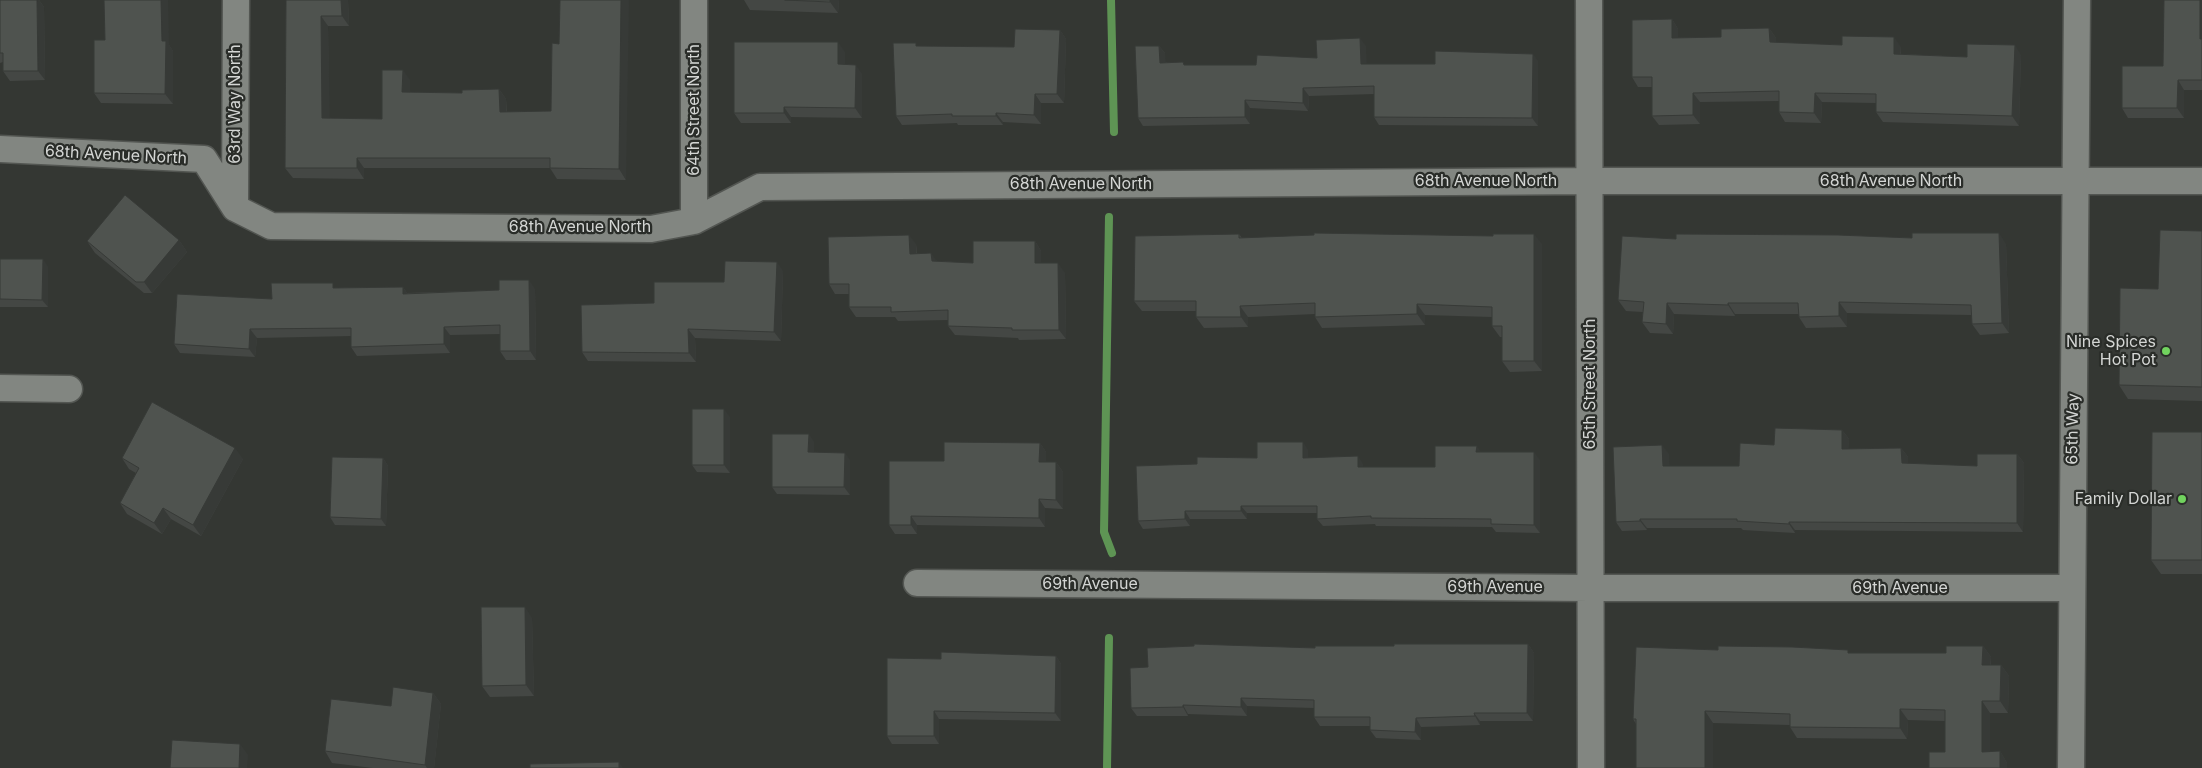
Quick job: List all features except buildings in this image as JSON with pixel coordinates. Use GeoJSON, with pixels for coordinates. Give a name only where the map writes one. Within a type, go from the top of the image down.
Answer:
{"type":"FeatureCollection","features":[{"type":"Feature","properties":{"kind":"street","name":"63rd Way North"},"geometry":{"type":"LineString","coordinates":[[235,208],[236,0]]}},
{"type":"Feature","properties":{"kind":"street","name":"64th Street North"},"geometry":{"type":"LineString","coordinates":[[694,0],[694,221]]}},
{"type":"Feature","properties":{"kind":"street","name":"65th Street North"},"geometry":{"type":"LineString","coordinates":[[1589,0],[1591,768]]}},
{"type":"Feature","properties":{"kind":"street","name":"65th Way"},"geometry":{"type":"LineString","coordinates":[[2071,768],[2077,0]]}},
{"type":"Feature","properties":{"kind":"street","name":"68th Avenue North"},"geometry":{"type":"LineString","coordinates":[[0,149],[204,159],[235,208],[271,226],[651,229],[694,221],[760,187],[1590,180],[2202,181]]}},
{"type":"Feature","properties":{"kind":"street"},"geometry":{"type":"LineString","coordinates":[[0,388],[69,389]]}},
{"type":"Feature","properties":{"kind":"street","name":"69th Avenue"},"geometry":{"type":"LineString","coordinates":[[917,583],[1590,588],[2072,588]]}},
{"type":"Feature","properties":{"kind":"waterway"},"geometry":{"type":"LineString","coordinates":[[1111,0],[1114,132]]}},
{"type":"Feature","properties":{"kind":"waterway"},"geometry":{"type":"LineString","coordinates":[[1109,217],[1104,532],[1112,553]]}},
{"type":"Feature","properties":{"kind":"waterway"},"geometry":{"type":"LineString","coordinates":[[1107,768],[1109,638]]}},
{"type":"Feature","properties":{"kind":"place","name":"Nine Spices Hot Pot"},"geometry":{"type":"Point","coordinates":[2166,351]}},
{"type":"Feature","properties":{"kind":"place","name":"Family Dollar"},"geometry":{"type":"Point","coordinates":[2182,499]}}]}
